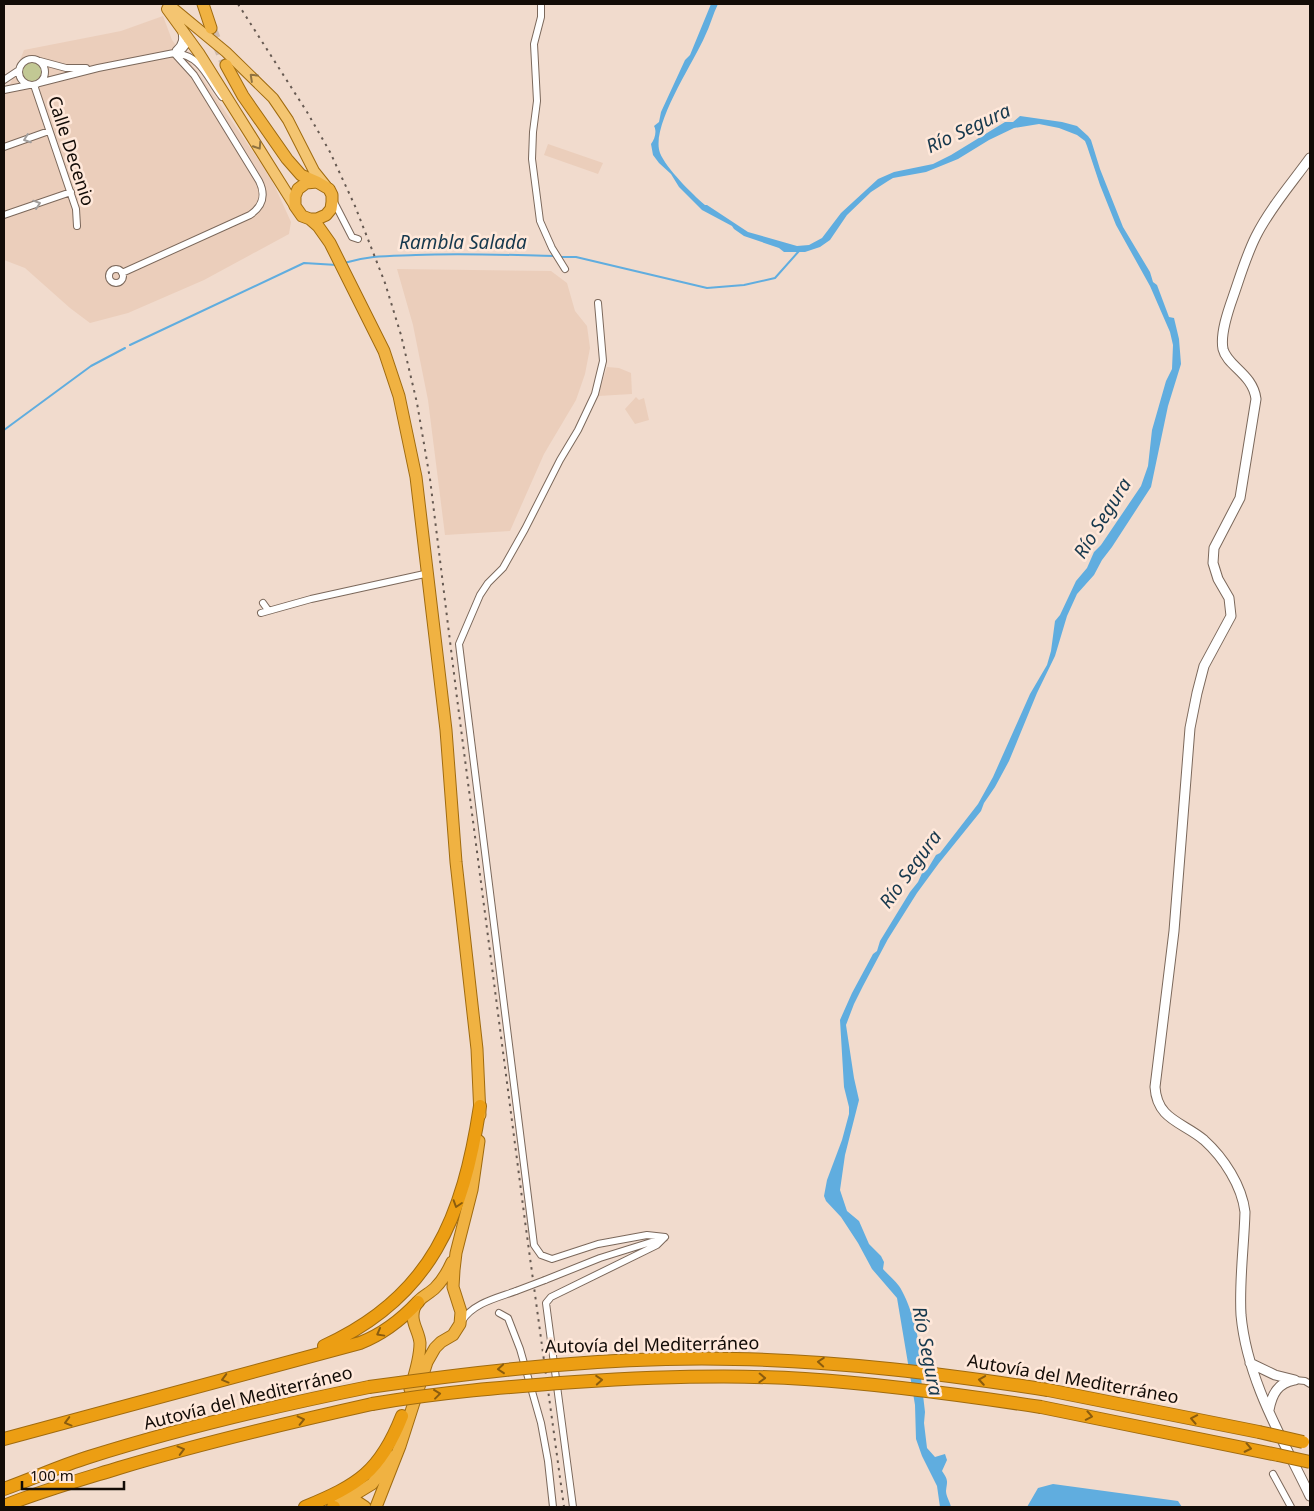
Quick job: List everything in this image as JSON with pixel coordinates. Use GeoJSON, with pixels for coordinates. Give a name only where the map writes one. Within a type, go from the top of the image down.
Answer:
{"type":"FeatureCollection","features":[{"type":"Feature","properties":{"kind":"highway"},"geometry":{"type":"LineString","coordinates":[[203,4],[207,30]]}},
{"type":"Feature","properties":{"kind":"highway"},"geometry":{"type":"LineString","coordinates":[[226,65],[243,96],[287,160],[301,175],[322,184],[330,192],[332,214],[327,229],[333,248]]}},
{"type":"Feature","properties":{"kind":"highway"},"geometry":{"type":"LineString","coordinates":[[4,1440],[350,1346],[375,1336],[396,1323],[444,1277],[456,1253],[468,1212],[478,1144],[480,1106],[476,1035],[458,885],[446,730],[416,478],[396,384],[384,351],[333,248],[320,228],[310,219],[302,216],[295,201],[295,185],[287,160]]}},
{"type":"Feature","properties":{"kind":"highway"},"geometry":{"type":"LineString","coordinates":[[295,201],[298,190],[303,185],[310,182],[322,184]]}},
{"type":"Feature","properties":{"kind":"highway"},"geometry":{"type":"LineString","coordinates":[[310,219],[332,214]]}},
{"type":"Feature","properties":{"kind":"highway"},"geometry":{"type":"LineString","coordinates":[[281,1364],[330,1344],[368,1323],[394,1303],[421,1274],[440,1246],[453,1216],[469,1163],[480,1106]]}},
{"type":"Feature","properties":{"kind":"highway"},"geometry":{"type":"LineString","coordinates":[[376,1507],[400,1446],[427,1362],[435,1348],[453,1334],[460,1324],[461,1316],[453,1282],[456,1253]]}},
{"type":"Feature","properties":{"kind":"highway"},"geometry":{"type":"LineString","coordinates":[[336,1505],[364,1490],[379,1476],[388,1459],[414,1377],[420,1349],[419,1337],[413,1322],[413,1314],[423,1298],[436,1292],[452,1298],[458,1305]]}},
{"type":"Feature","properties":{"kind":"highway"},"geometry":{"type":"LineString","coordinates":[[416,1330],[430,1340],[444,1340]]}},
{"type":"Feature","properties":{"kind":"highway","name":"Autovía del Mediterráneo"},"geometry":{"type":"LineString","coordinates":[[4,1489],[87,1458],[285,1403],[432,1377],[533,1366],[608,1361],[733,1359],[865,1366],[953,1375],[1048,1390],[1306,1442]]}},
{"type":"Feature","properties":{"kind":"highway","name":"Autovía del Mediterráneo"},"geometry":{"type":"LineString","coordinates":[[4,1506],[51,1489],[177,1451],[372,1404],[423,1395],[482,1388],[680,1377],[794,1379],[858,1383],[951,1394],[1041,1407],[1310,1462]]}},
{"type":"Feature","properties":{"kind":"highway"},"geometry":{"type":"LineString","coordinates":[[305,1507],[348,1488],[369,1472],[389,1446],[402,1416]]}},
{"type":"Feature","properties":{"kind":"highway"},"geometry":{"type":"LineString","coordinates":[[385,1507],[400,1446]]}},
{"type":"Feature","properties":{"kind":"highway"},"geometry":{"type":"LineString","coordinates":[[23,1507],[39,1499],[51,1489]]}},
{"type":"Feature","properties":{"kind":"highway"},"geometry":{"type":"LineString","coordinates":[[336,1505],[356,1501],[365,1507]]}},
{"type":"Feature","properties":{"kind":"main road"},"geometry":{"type":"LineString","coordinates":[[163,4],[190,40],[295,201]]}},
{"type":"Feature","properties":{"kind":"main road"},"geometry":{"type":"LineString","coordinates":[[168,4],[207,30],[226,52],[273,98],[288,120],[322,184]]}},
{"type":"Feature","properties":{"kind":"main road"},"geometry":{"type":"LineString","coordinates":[[190,40],[194,34],[207,30]]}},
{"type":"Feature","properties":{"kind":"main road"},"geometry":{"type":"LineString","coordinates":[[1310,158],[1273,209],[1256,237],[1242,269],[1226,316],[1223,348],[1226,356],[1255,390],[1256,399],[1240,498],[1214,548],[1213,564],[1218,579],[1229,598],[1231,616],[1204,666],[1196,693],[1190,728],[1174,931],[1155,1087],[1157,1104],[1165,1114],[1205,1141],[1233,1178],[1242,1196],[1245,1226],[1241,1306],[1246,1348],[1269,1410],[1310,1496]]}},
{"type":"Feature","properties":{"kind":"main road"},"geometry":{"type":"LineString","coordinates":[[1250,1362],[1275,1375],[1295,1380]]}},
{"type":"Feature","properties":{"kind":"main road"},"geometry":{"type":"LineString","coordinates":[[1258,1384],[1275,1375]]}},
{"type":"Feature","properties":{"kind":"main road"},"geometry":{"type":"LineString","coordinates":[[1269,1410],[1276,1390],[1287,1382],[1295,1380]]}},
{"type":"Feature","properties":{"kind":"main road"},"geometry":{"type":"LineString","coordinates":[[1258,1384],[1276,1390]]}},
{"type":"Feature","properties":{"kind":"street"},"geometry":{"type":"LineString","coordinates":[[541,4],[541,17],[534,44],[537,102],[532,132],[532,159],[540,221],[552,248],[565,269]]}},
{"type":"Feature","properties":{"kind":"street"},"geometry":{"type":"LineString","coordinates":[[174,53],[180,47],[182,40],[179,25]]}},
{"type":"Feature","properties":{"kind":"street"},"geometry":{"type":"LineString","coordinates":[[4,90],[98,68],[174,53],[183,49],[190,40]]}},
{"type":"Feature","properties":{"kind":"street"},"geometry":{"type":"LineString","coordinates":[[174,53],[183,54],[195,59],[216,90],[243,123]]}},
{"type":"Feature","properties":{"kind":"street"},"geometry":{"type":"LineString","coordinates":[[122,273],[256,211],[263,199],[263,192],[259,181],[194,74],[174,53]]}},
{"type":"Feature","properties":{"kind":"street"},"geometry":{"type":"LineString","coordinates":[[4,80],[19,70],[26,60],[35,59],[66,68],[98,68]]}},
{"type":"Feature","properties":{"kind":"street"},"geometry":{"type":"LineString","coordinates":[[34,84],[45,76],[46,72],[39,61]]}},
{"type":"Feature","properties":{"kind":"street"},"geometry":{"type":"LineString","coordinates":[[19,70],[21,78],[34,84]]}},
{"type":"Feature","properties":{"kind":"street","name":"Calle Decenio"},"geometry":{"type":"LineString","coordinates":[[34,84],[71,192],[76,209],[77,226]]}},
{"type":"Feature","properties":{"kind":"street"},"geometry":{"type":"LineString","coordinates":[[4,147],[49,131]]}},
{"type":"Feature","properties":{"kind":"street"},"geometry":{"type":"LineString","coordinates":[[4,215],[71,192]]}},
{"type":"Feature","properties":{"kind":"street"},"geometry":{"type":"LineString","coordinates":[[332,214],[352,237],[358,239]]}},
{"type":"Feature","properties":{"kind":"street"},"geometry":{"type":"LineString","coordinates":[[598,303],[603,361],[595,394],[578,430],[503,568],[488,583],[480,595],[459,644],[459,656],[534,1245],[541,1255],[552,1259],[598,1244],[647,1235],[665,1237]]}},
{"type":"Feature","properties":{"kind":"street"},"geometry":{"type":"LineString","coordinates":[[260,612],[311,598],[428,573]]}},
{"type":"Feature","properties":{"kind":"street"},"geometry":{"type":"LineString","coordinates":[[262,603],[268,610]]}},
{"type":"Feature","properties":{"kind":"street"},"geometry":{"type":"LineString","coordinates":[[460,1324],[466,1315],[476,1307],[600,1258],[665,1237]]}},
{"type":"Feature","properties":{"kind":"street"},"geometry":{"type":"LineString","coordinates":[[573,1507],[546,1303],[551,1297],[657,1245],[665,1237]]}},
{"type":"Feature","properties":{"kind":"street"},"geometry":{"type":"LineString","coordinates":[[458,1305],[476,1307]]}},
{"type":"Feature","properties":{"kind":"street"},"geometry":{"type":"LineString","coordinates":[[499,1314],[508,1318],[520,1349],[541,1423],[553,1507]]}},
{"type":"Feature","properties":{"kind":"street"},"geometry":{"type":"LineString","coordinates":[[1295,1380],[1305,1381],[1310,1384]]}},
{"type":"Feature","properties":{"kind":"street"},"geometry":{"type":"LineString","coordinates":[[1273,1474],[1291,1507]]}},
{"type":"Feature","properties":{"kind":"shaded area"},"geometry":{"type":"Polygon","coordinates":[[[163,16],[172,40],[205,82],[271,178],[291,222],[289,234],[204,280],[128,313],[90,323],[25,268],[4,260],[4,94],[7,92],[24,50],[121,31],[163,16]]]}},
{"type":"Feature","properties":{"kind":"shaded area"},"geometry":{"type":"Polygon","coordinates":[[[548,144],[603,163],[598,174],[544,155],[548,144]]]}},
{"type":"Feature","properties":{"kind":"shaded area"},"geometry":{"type":"Polygon","coordinates":[[[397,269],[551,271],[567,283],[575,311],[587,326],[590,348],[585,374],[576,400],[544,454],[510,531],[445,535],[428,400],[413,325],[397,269]]]}},
{"type":"Feature","properties":{"kind":"shaded area"},"geometry":{"type":"Polygon","coordinates":[[[607,367],[619,368],[631,373],[632,394],[598,396],[607,367]]]}},
{"type":"Feature","properties":{"kind":"shaded area"},"geometry":{"type":"Polygon","coordinates":[[[636,397],[639,400],[644,398],[649,420],[635,424],[625,409],[636,397]]]}},
{"type":"Feature","properties":{"kind":"green space"},"geometry":{"type":"Polygon","coordinates":[[[32,61],[40,64],[43,72],[40,80],[32,83],[24,80],[21,72],[24,64],[32,61]]]}},
{"type":"Feature","properties":{"kind":"water"},"geometry":{"type":"Polygon","coordinates":[[[711,4],[718,4],[705,36],[667,111],[661,127],[659,141],[660,153],[673,173],[705,205],[748,232],[797,246],[809,245],[822,238],[841,213],[878,179],[894,172],[933,164],[1005,122],[1013,122],[1020,116],[1077,126],[1091,140],[1100,169],[1123,227],[1150,272],[1153,282],[1157,285],[1169,317],[1174,318],[1179,339],[1181,364],[1168,406],[1151,487],[1094,575],[1077,594],[1067,616],[1055,656],[1037,693],[1009,761],[995,787],[981,811],[917,893],[888,939],[854,1004],[846,1025],[859,1100],[845,1155],[840,1190],[847,1211],[859,1221],[869,1244],[881,1256],[884,1262],[883,1269],[899,1286],[911,1312],[919,1344],[927,1448],[935,1457],[945,1454],[947,1460],[942,1471],[947,1479],[946,1493],[951,1507],[940,1507],[937,1486],[916,1439],[915,1405],[897,1298],[872,1269],[841,1217],[826,1201],[824,1196],[827,1180],[842,1140],[849,1114],[844,1087],[840,1020],[852,993],[873,954],[877,951],[880,941],[923,871],[927,870],[936,855],[940,853],[978,804],[993,777],[1030,694],[1047,665],[1055,621],[1060,615],[1076,581],[1087,568],[1094,552],[1101,545],[1141,486],[1148,466],[1152,430],[1166,381],[1172,369],[1173,345],[1170,332],[1150,286],[1116,225],[1085,141],[1077,135],[1059,128],[1039,124],[1014,128],[989,140],[958,159],[926,172],[893,178],[871,192],[847,215],[830,240],[820,247],[805,252],[784,252],[779,248],[744,236],[732,226],[702,210],[659,163],[653,155],[651,144],[655,135],[654,126],[659,122],[661,112],[685,60],[690,55],[711,4]]]}},
{"type":"Feature","properties":{"kind":"water"},"geometry":{"type":"Polygon","coordinates":[[[1053,1484],[1178,1501],[1182,1507],[1027,1507],[1038,1488],[1053,1484]]]}},
{"type":"Feature","properties":{"kind":"waterway","name":"Rambla Salada"},"geometry":{"type":"LineString","coordinates":[[560,257],[576,257],[707,288],[744,285],[775,278],[799,251]]}},
{"type":"Feature","properties":{"kind":"waterway","name":"Rambla Salada"},"geometry":{"type":"LineString","coordinates":[[344,263],[371,257],[434,254],[555,256]]}},
{"type":"Feature","properties":{"kind":"waterway","name":"Rambla Salada"},"geometry":{"type":"LineString","coordinates":[[130,345],[304,263],[337,265]]}},
{"type":"Feature","properties":{"kind":"waterway","name":"Rambla Salada"},"geometry":{"type":"LineString","coordinates":[[4,430],[91,366],[125,348]]}},
{"type":"Feature","properties":{"kind":"tunnel"},"geometry":{"type":"LineString","coordinates":[[211,28],[226,65]]}},
{"type":"Feature","properties":{"kind":"railway"},"geometry":{"type":"LineString","coordinates":[[238,4],[307,112],[330,152],[355,206],[385,283],[401,335],[417,403],[430,479],[525,1221],[564,1507]]}},
{"type":"Feature","properties":{"kind":"water label","name":"Río Segura"},"geometry":{"type":"Point","coordinates":[968,128]}},
{"type":"Feature","properties":{"kind":"water label","name":"Río Segura"},"geometry":{"type":"Point","coordinates":[1102,518]}},
{"type":"Feature","properties":{"kind":"water label","name":"Río Segura"},"geometry":{"type":"Point","coordinates":[910,869]}},
{"type":"Feature","properties":{"kind":"water label","name":"Río Segura"},"geometry":{"type":"Point","coordinates":[928,1351]}}]}
